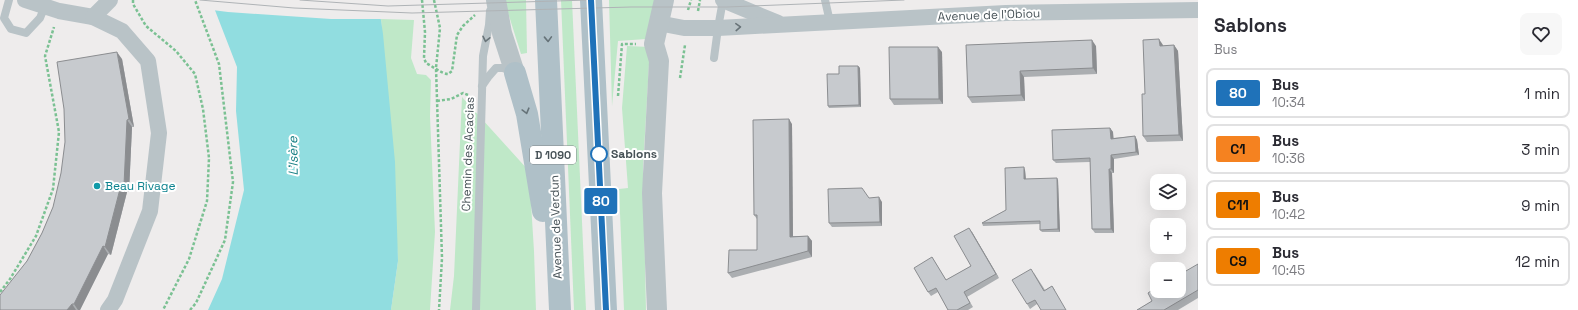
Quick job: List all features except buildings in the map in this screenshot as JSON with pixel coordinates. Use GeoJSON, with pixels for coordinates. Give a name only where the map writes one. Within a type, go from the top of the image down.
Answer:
{"type":"FeatureCollection","features":[{"type":"Feature","properties":{"kind":"main road","name":"Avenue de Verdun"},"geometry":{"type":"LineString","coordinates":[[546,0],[559,310]]}},
{"type":"Feature","properties":{"kind":"main road"},"geometry":{"type":"LineString","coordinates":[[591,0],[606,310]]}},
{"type":"Feature","properties":{"kind":"main road"},"geometry":{"type":"LineString","coordinates":[[515,73],[528,114],[559,310]]}},
{"type":"Feature","properties":{"kind":"street"},"geometry":{"type":"LineString","coordinates":[[25,0],[52,9],[93,17],[122,31],[148,61],[159,133],[150,212],[115,300],[108,310]]}},
{"type":"Feature","properties":{"kind":"street"},"geometry":{"type":"LineString","coordinates":[[93,17],[110,0]]}},
{"type":"Feature","properties":{"kind":"street"},"geometry":{"type":"LineString","coordinates":[[496,0],[502,32],[515,73]]}},
{"type":"Feature","properties":{"kind":"street"},"geometry":{"type":"LineString","coordinates":[[664,0],[665,24]]}},
{"type":"Feature","properties":{"kind":"street"},"geometry":{"type":"LineString","coordinates":[[657,310],[652,193],[660,60],[654,44],[678,0]]}},
{"type":"Feature","properties":{"kind":"street","name":"Avenue de l'Obiou"},"geometry":{"type":"LineString","coordinates":[[723,0],[781,25]]}},
{"type":"Feature","properties":{"kind":"street","name":"Avenue de l'Obiou"},"geometry":{"type":"LineString","coordinates":[[665,24],[684,28],[718,28],[1006,14],[1198,10]]}},
{"type":"Feature","properties":{"kind":"lane"},"geometry":{"type":"LineString","coordinates":[[9,0],[4,18],[11,29],[26,33],[40,18],[52,9]]}},
{"type":"Feature","properties":{"kind":"lane","name":"Chemin des Acacias"},"geometry":{"type":"LineString","coordinates":[[476,310],[483,56],[489,25],[490,0]]}},
{"type":"Feature","properties":{"kind":"lane"},"geometry":{"type":"LineString","coordinates":[[714,58],[723,0]]}},
{"type":"Feature","properties":{"kind":"lane"},"geometry":{"type":"LineString","coordinates":[[824,0],[830,22]]}},
{"type":"Feature","properties":{"kind":"lane"},"geometry":{"type":"LineString","coordinates":[[482,86],[496,68],[503,68],[515,73]]}},
{"type":"Feature","properties":{"kind":"path"},"geometry":{"type":"LineString","coordinates":[[133,0],[133,4],[146,26],[176,51],[195,74],[203,109],[209,158],[207,201],[189,259],[163,310]]}},
{"type":"Feature","properties":{"kind":"path"},"geometry":{"type":"LineString","coordinates":[[190,310],[196,303],[225,240],[233,182],[220,64],[195,0]]}},
{"type":"Feature","properties":{"kind":"path"},"geometry":{"type":"LineString","coordinates":[[422,0],[425,32],[424,58],[426,63],[444,74],[448,74],[452,71],[457,35],[463,26],[473,19],[478,10]]}},
{"type":"Feature","properties":{"kind":"path"},"geometry":{"type":"LineString","coordinates":[[434,0],[440,28],[436,68],[442,258],[439,310]]}},
{"type":"Feature","properties":{"kind":"path"},"geometry":{"type":"LineString","coordinates":[[679,82],[685,46],[691,38],[700,0]]}},
{"type":"Feature","properties":{"kind":"path"},"geometry":{"type":"LineString","coordinates":[[0,292],[10,279],[36,236],[53,189],[59,132],[45,56],[52,9]]}},
{"type":"Feature","properties":{"kind":"path"},"geometry":{"type":"LineString","coordinates":[[618,98],[622,44],[643,44]]}},
{"type":"Feature","properties":{"kind":"path"},"geometry":{"type":"LineString","coordinates":[[436,101],[451,99],[463,93],[482,101]]}},
{"type":"Feature","properties":{"kind":"green space"},"geometry":{"type":"Polygon","coordinates":[[[504,0],[526,0],[527,53],[521,54],[504,0]]]}},
{"type":"Feature","properties":{"kind":"green space"},"geometry":{"type":"Polygon","coordinates":[[[561,0],[572,0],[586,310],[574,310],[561,0]]]}},
{"type":"Feature","properties":{"kind":"green space"},"geometry":{"type":"Polygon","coordinates":[[[609,0],[657,0],[646,39],[618,41],[612,106],[609,0]]]}},
{"type":"Feature","properties":{"kind":"green space"},"geometry":{"type":"Polygon","coordinates":[[[381,19],[414,20],[411,58],[417,74],[426,75],[431,80],[430,116],[435,232],[430,310],[391,310],[398,261],[381,19]]]}},
{"type":"Feature","properties":{"kind":"green space"},"geometry":{"type":"Polygon","coordinates":[[[627,46],[650,47],[643,168],[646,310],[624,310],[619,189],[628,188],[622,108],[627,46]]]}},
{"type":"Feature","properties":{"kind":"green space"},"geometry":{"type":"Polygon","coordinates":[[[462,97],[529,171],[536,310],[450,310],[454,276],[462,97]]]}},
{"type":"Feature","properties":{"kind":"water","name":"L'Isère"},"geometry":{"type":"Polygon","coordinates":[[[211,0],[378,0],[383,34],[395,162],[398,261],[391,310],[208,310],[222,279],[244,190],[236,111],[237,67],[211,0]]]}},
{"type":"Feature","properties":{"kind":"pier"},"geometry":{"type":"Polygon","coordinates":[[[209,0],[380,0],[383,19],[331,19],[228,12],[212,10],[209,0]]]}},
{"type":"Feature","properties":{"kind":"tram line"},"geometry":{"type":"LineString","coordinates":[[200,0],[294,8],[412,13],[631,7],[727,7],[904,0]]}},
{"type":"Feature","properties":{"kind":"tram line"},"geometry":{"type":"LineString","coordinates":[[300,0],[388,6],[589,0]]}},
{"type":"Feature","properties":{"kind":"bus line","name":"80"},"geometry":{"type":"LineString","coordinates":[[591,0],[606,310]]}},
{"type":"Feature","properties":{"kind":"place","name":"Sablons"},"geometry":{"type":"Point","coordinates":[599,154]}},
{"type":"Feature","properties":{"kind":"place","name":"Beau Rivage"},"geometry":{"type":"Point","coordinates":[97,186]}}]}
